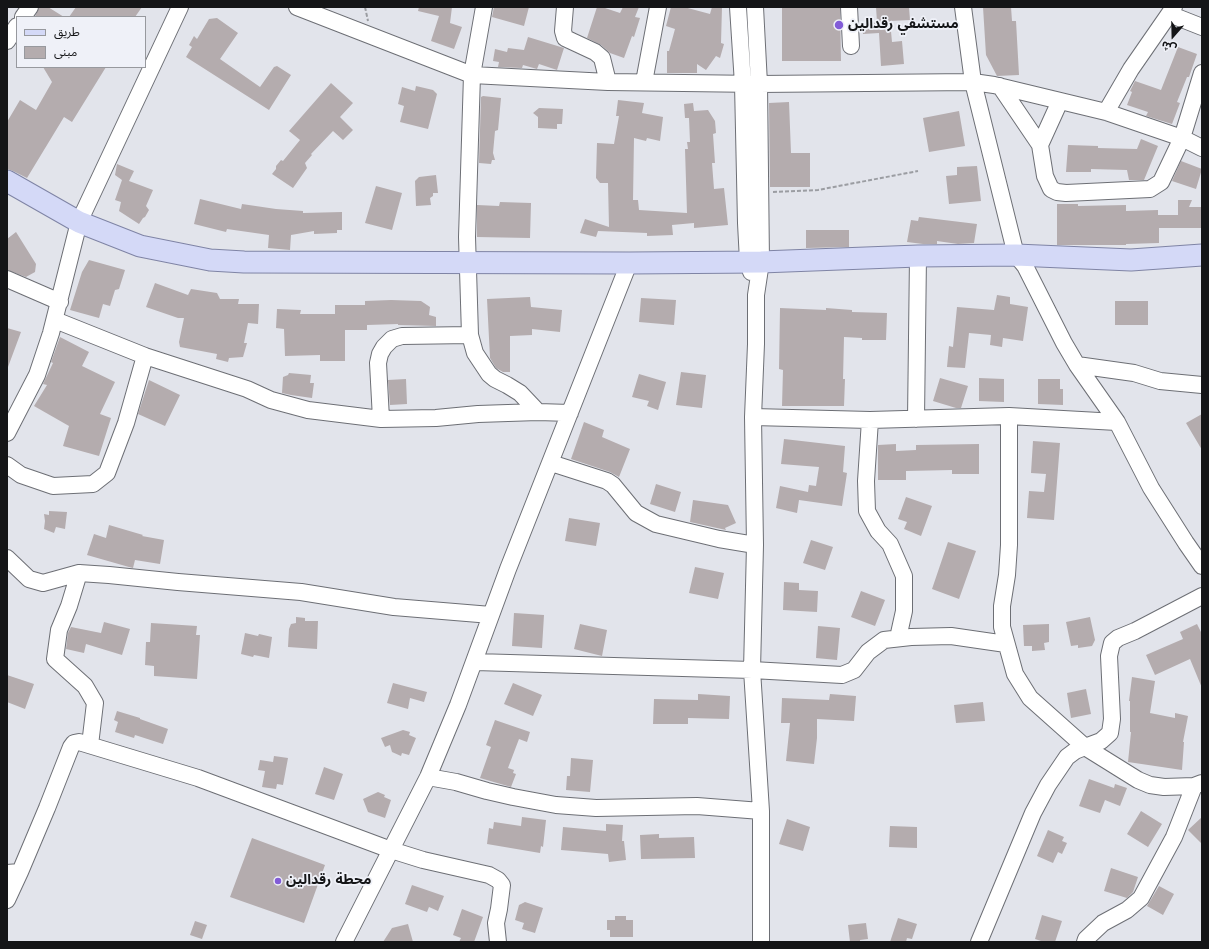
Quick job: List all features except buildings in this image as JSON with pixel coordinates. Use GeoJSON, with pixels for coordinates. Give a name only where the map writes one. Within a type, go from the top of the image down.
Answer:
{"type":"FeatureCollection","features":[{"type":"Feature","properties":{"kind":"main road"},"geometry":{"type":"LineString","coordinates":[[7,181],[80,222],[140,246],[210,260],[244,262],[629,263],[754,262],[1016,254],[1131,260],[1202,256]]}},
{"type":"Feature","properties":{"kind":"street"},"geometry":{"type":"LineString","coordinates":[[24,16],[30,7]]}},
{"type":"Feature","properties":{"kind":"street"},"geometry":{"type":"LineString","coordinates":[[7,433],[37,375],[55,320],[80,222],[180,7]]}},
{"type":"Feature","properties":{"kind":"street"},"geometry":{"type":"LineString","coordinates":[[297,7],[472,75],[608,82],[751,84],[973,82],[1000,86],[1106,112],[1182,138],[1202,148]]}},
{"type":"Feature","properties":{"kind":"street"},"geometry":{"type":"LineString","coordinates":[[484,7],[472,75],[467,262],[470,335],[476,353],[489,374],[520,393],[538,412]]}},
{"type":"Feature","properties":{"kind":"street"},"geometry":{"type":"LineString","coordinates":[[565,7],[563,31],[565,38],[595,52],[602,58],[608,82]]}},
{"type":"Feature","properties":{"kind":"street"},"geometry":{"type":"LineString","coordinates":[[644,82],[658,7]]}},
{"type":"Feature","properties":{"kind":"street"},"geometry":{"type":"LineString","coordinates":[[738,7],[751,84],[760,192],[754,262]]}},
{"type":"Feature","properties":{"kind":"street"},"geometry":{"type":"LineString","coordinates":[[754,7],[746,223],[754,262],[756,295],[756,344],[753,417],[755,545],[752,670],[760,811],[761,942]]}},
{"type":"Feature","properties":{"kind":"street"},"geometry":{"type":"LineString","coordinates":[[849,7],[851,46]]}},
{"type":"Feature","properties":{"kind":"street"},"geometry":{"type":"LineString","coordinates":[[963,7],[973,82],[1016,254],[1025,266],[1064,343],[1077,365],[1117,422],[1151,488],[1202,566]]}},
{"type":"Feature","properties":{"kind":"street"},"geometry":{"type":"LineString","coordinates":[[1106,112],[1131,69],[1172,10],[1202,27]]}},
{"type":"Feature","properties":{"kind":"street"},"geometry":{"type":"LineString","coordinates":[[7,41],[16,28]]}},
{"type":"Feature","properties":{"kind":"street"},"geometry":{"type":"LineString","coordinates":[[1000,86],[1040,145],[1045,176],[1050,189],[1066,194],[1150,189],[1161,182],[1182,138],[1202,73]]}},
{"type":"Feature","properties":{"kind":"street"},"geometry":{"type":"LineString","coordinates":[[1040,145],[1060,101]]}},
{"type":"Feature","properties":{"kind":"street"},"geometry":{"type":"LineString","coordinates":[[916,418],[918,256]]}},
{"type":"Feature","properties":{"kind":"street"},"geometry":{"type":"LineString","coordinates":[[344,942],[428,777],[475,662],[508,569],[629,263]]}},
{"type":"Feature","properties":{"kind":"street"},"geometry":{"type":"LineString","coordinates":[[7,279],[60,302]]}},
{"type":"Feature","properties":{"kind":"street"},"geometry":{"type":"LineString","coordinates":[[55,320],[145,356],[247,389],[289,406],[308,410],[381,419],[436,418],[478,414],[538,412],[570,413]]}},
{"type":"Feature","properties":{"kind":"street"},"geometry":{"type":"LineString","coordinates":[[381,419],[378,363],[380,354],[384,347],[392,339],[402,336],[470,335]]}},
{"type":"Feature","properties":{"kind":"street"},"geometry":{"type":"LineString","coordinates":[[7,465],[21,476],[53,486],[93,484],[107,473],[126,423],[145,356]]}},
{"type":"Feature","properties":{"kind":"street"},"geometry":{"type":"LineString","coordinates":[[1077,365],[1134,373],[1160,381],[1202,385]]}},
{"type":"Feature","properties":{"kind":"street"},"geometry":{"type":"LineString","coordinates":[[753,417],[870,420],[1009,416],[1117,422]]}},
{"type":"Feature","properties":{"kind":"street"},"geometry":{"type":"LineString","coordinates":[[1009,416],[1009,545],[1002,627],[1015,674],[1030,698],[1085,747],[1138,780],[1150,785],[1164,787],[1198,785],[1174,837],[1141,898],[1126,910],[1103,923],[1086,939],[1085,942]]}},
{"type":"Feature","properties":{"kind":"street"},"geometry":{"type":"LineString","coordinates":[[870,420],[866,481],[867,511],[878,531],[890,544],[904,576],[904,611],[898,638]]}},
{"type":"Feature","properties":{"kind":"street"},"geometry":{"type":"LineString","coordinates":[[550,463],[607,481],[613,485],[636,513],[656,524],[712,538],[755,545]]}},
{"type":"Feature","properties":{"kind":"street"},"geometry":{"type":"LineString","coordinates":[[7,558],[29,579],[43,583],[79,572],[301,592],[394,607],[491,615]]}},
{"type":"Feature","properties":{"kind":"street"},"geometry":{"type":"LineString","coordinates":[[79,572],[69,606],[58,630],[55,659],[85,686],[95,703],[90,745]]}},
{"type":"Feature","properties":{"kind":"street"},"geometry":{"type":"LineString","coordinates":[[979,942],[1033,813],[1048,785],[1067,757],[1075,751],[1101,741],[1110,732],[1112,719],[1109,656],[1112,643],[1118,638],[1135,631],[1202,596]]}},
{"type":"Feature","properties":{"kind":"street"},"geometry":{"type":"LineString","coordinates":[[475,662],[752,670],[842,675],[854,670],[868,652],[884,640],[911,637],[951,636],[1006,644]]}},
{"type":"Feature","properties":{"kind":"street"},"geometry":{"type":"LineString","coordinates":[[7,900],[13,872],[47,808],[71,747],[74,743],[79,742],[198,778],[391,850],[423,860],[489,875],[498,880],[502,885],[496,923],[498,942]]}},
{"type":"Feature","properties":{"kind":"street"},"geometry":{"type":"LineString","coordinates":[[428,777],[456,782],[513,797],[556,805],[596,808],[698,806],[760,811]]}},
{"type":"Feature","properties":{"kind":"path"},"geometry":{"type":"LineString","coordinates":[[760,192],[818,190],[918,171]]}},
{"type":"Feature","properties":{"kind":"place","name":"مستشفي رقدالين"},"geometry":{"type":"Point","coordinates":[839,25]}},
{"type":"Feature","properties":{"kind":"place","name":"محطة رقدالين"},"geometry":{"type":"Point","coordinates":[278,881]}}]}
